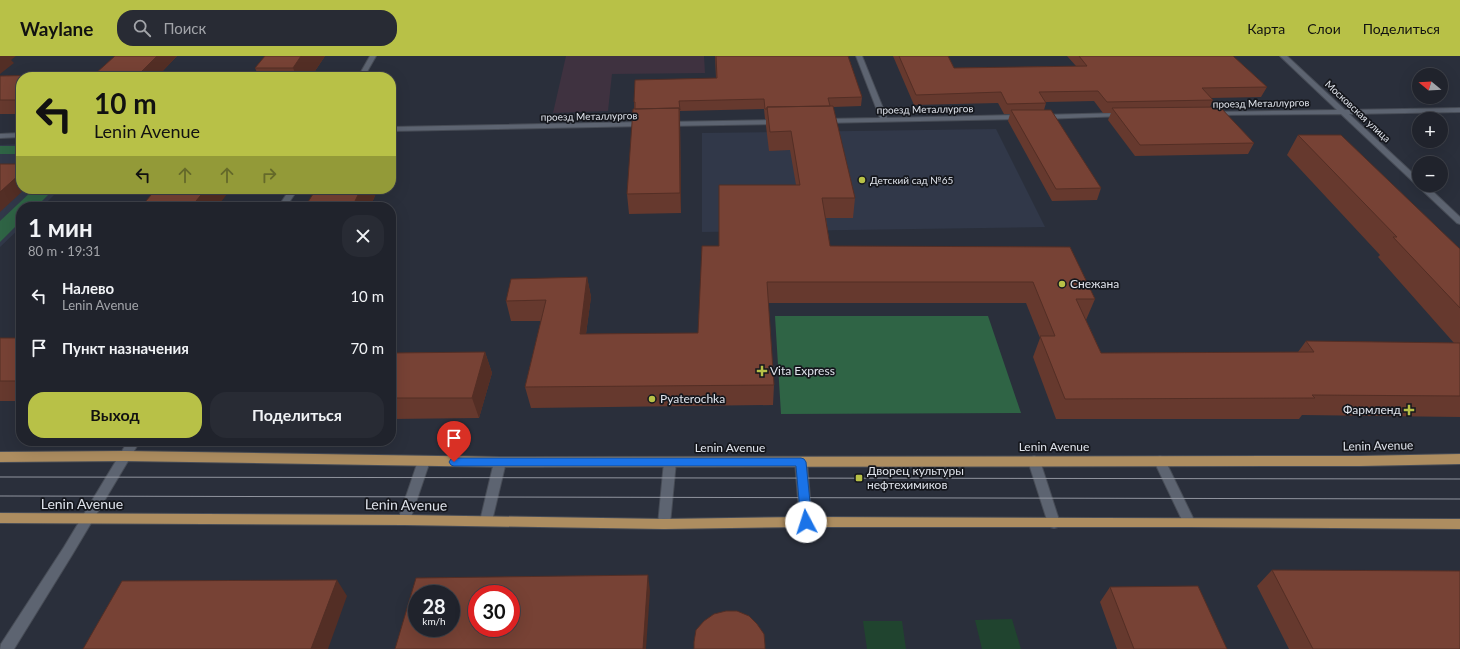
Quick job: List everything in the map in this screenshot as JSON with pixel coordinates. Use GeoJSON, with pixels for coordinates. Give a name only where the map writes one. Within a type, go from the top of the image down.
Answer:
{"type":"FeatureCollection","features":[{"type":"Feature","properties":{"kind":"main road","name":"Lenin Avenue"},"geometry":{"type":"LineString","coordinates":[[0,457],[124,456],[500,462],[1360,461],[1460,459]]}},
{"type":"Feature","properties":{"kind":"main road","name":"Lenin Avenue"},"geometry":{"type":"LineString","coordinates":[[0,518],[404,520],[664,524],[806,522],[1460,524]]}},
{"type":"Feature","properties":{"kind":"street"},"geometry":{"type":"LineString","coordinates":[[364,72],[373,56]]}},
{"type":"Feature","properties":{"kind":"street"},"geometry":{"type":"LineString","coordinates":[[859,56],[884,120]]}},
{"type":"Feature","properties":{"kind":"street","name":"Московская улица"},"geometry":{"type":"LineString","coordinates":[[1282,56],[1412,176]]}},
{"type":"Feature","properties":{"kind":"street","name":"проезд Металлургов"},"geometry":{"type":"LineString","coordinates":[[1208,114],[1460,110]]}},
{"type":"Feature","properties":{"kind":"street"},"geometry":{"type":"LineString","coordinates":[[1034,117],[1129,115]]}},
{"type":"Feature","properties":{"kind":"street","name":"проезд Металлургов"},"geometry":{"type":"LineString","coordinates":[[812,121],[1026,117]]}},
{"type":"Feature","properties":{"kind":"street"},"geometry":{"type":"LineString","coordinates":[[661,124],[788,122]]}},
{"type":"Feature","properties":{"kind":"street","name":"проезд Металлургов"},"geometry":{"type":"LineString","coordinates":[[396,130],[653,124]]}},
{"type":"Feature","properties":{"kind":"street"},"geometry":{"type":"LineString","coordinates":[[0,136],[16,135]]}},
{"type":"Feature","properties":{"kind":"street"},"geometry":{"type":"LineString","coordinates":[[1429,192],[1460,221]]}},
{"type":"Feature","properties":{"kind":"street"},"geometry":{"type":"LineString","coordinates":[[6,649],[131,446]]}},
{"type":"Feature","properties":{"kind":"street"},"geometry":{"type":"LineString","coordinates":[[404,520],[424,461]]}},
{"type":"Feature","properties":{"kind":"street"},"geometry":{"type":"LineString","coordinates":[[1034,461],[1054,523]]}},
{"type":"Feature","properties":{"kind":"street"},"geometry":{"type":"LineString","coordinates":[[1160,461],[1189,522]]}},
{"type":"Feature","properties":{"kind":"street"},"geometry":{"type":"LineString","coordinates":[[486,521],[500,462]]}},
{"type":"Feature","properties":{"kind":"street"},"geometry":{"type":"LineString","coordinates":[[664,524],[670,462]]}},
{"type":"Feature","properties":{"kind":"street"},"geometry":{"type":"LineString","coordinates":[[801,462],[806,522]]}},
{"type":"Feature","properties":{"kind":"shaded area"},"geometry":{"type":"Polygon","coordinates":[[[566,56],[704,56],[705,73],[612,74],[608,111],[553,113],[566,56]]]}},
{"type":"Feature","properties":{"kind":"shaded area","name":"Детский сад №65"},"geometry":{"type":"Polygon","coordinates":[[[996,129],[1045,227],[702,232],[702,133],[996,129]]]}},
{"type":"Feature","properties":{"kind":"shaded area"},"geometry":{"type":"Polygon","coordinates":[[[16,144],[16,194],[55,194],[47,202],[16,202],[16,232],[0,247],[0,145],[16,144]]]}},
{"type":"Feature","properties":{"kind":"green space"},"geometry":{"type":"Polygon","coordinates":[[[0,146],[16,146],[16,154],[0,154],[0,146]]]}},
{"type":"Feature","properties":{"kind":"green space"},"geometry":{"type":"Polygon","coordinates":[[[29,194],[49,194],[41,202],[20,202],[29,194]]]}},
{"type":"Feature","properties":{"kind":"green space"},"geometry":{"type":"Polygon","coordinates":[[[16,206],[16,226],[0,242],[0,221],[16,206]]]}},
{"type":"Feature","properties":{"kind":"green space"},"geometry":{"type":"Polygon","coordinates":[[[775,316],[988,316],[1021,413],[781,414],[775,316]]]}},
{"type":"Feature","properties":{"kind":"green space"},"geometry":{"type":"Polygon","coordinates":[[[1012,619],[1021,649],[982,649],[975,620],[1012,619]]]}},
{"type":"Feature","properties":{"kind":"green space"},"geometry":{"type":"Polygon","coordinates":[[[863,621],[902,621],[906,649],[867,649],[863,621]]]}},
{"type":"Feature","properties":{"kind":"building"},"geometry":{"type":"Polygon","coordinates":[[[115,56],[157,56],[141,72],[97,72],[115,56]]]}},
{"type":"Feature","properties":{"kind":"building"},"geometry":{"type":"Polygon","coordinates":[[[265,56],[301,56],[293,68],[255,68],[265,56]]]}},
{"type":"Feature","properties":{"kind":"building"},"geometry":{"type":"Polygon","coordinates":[[[716,56],[848,56],[862,97],[828,98],[830,106],[767,107],[767,109],[765,109],[764,99],[679,101],[680,110],[679,108],[635,109],[635,80],[717,78],[716,56]]]}},
{"type":"Feature","properties":{"kind":"building"},"geometry":{"type":"Polygon","coordinates":[[[899,56],[948,56],[954,68],[1087,66],[1079,56],[1233,56],[1267,87],[1202,88],[1213,100],[1107,102],[1098,91],[1039,92],[1046,103],[1007,104],[1001,92],[916,95],[899,56]]]}},
{"type":"Feature","properties":{"kind":"building"},"geometry":{"type":"Polygon","coordinates":[[[0,76],[16,76],[16,100],[0,100],[0,76]]]}},
{"type":"Feature","properties":{"kind":"building"},"geometry":{"type":"Polygon","coordinates":[[[833,106],[855,198],[822,198],[830,246],[1070,247],[1095,299],[1076,299],[1101,353],[1314,352],[1306,341],[1460,343],[1460,396],[1312,395],[1315,398],[1065,399],[1040,336],[1055,336],[1033,282],[767,282],[774,385],[525,387],[546,300],[506,301],[511,279],[587,277],[580,334],[698,333],[702,246],[719,246],[719,185],[800,185],[791,131],[770,132],[767,107],[833,106]]]}},
{"type":"Feature","properties":{"kind":"building"},"geometry":{"type":"Polygon","coordinates":[[[1220,107],[1254,143],[1140,145],[1112,108],[1220,107]]]}},
{"type":"Feature","properties":{"kind":"building"},"geometry":{"type":"Polygon","coordinates":[[[679,108],[680,193],[627,194],[633,109],[679,108]]]}},
{"type":"Feature","properties":{"kind":"building"},"geometry":{"type":"Polygon","coordinates":[[[1011,110],[1051,110],[1101,188],[1056,189],[1011,110]]]}},
{"type":"Feature","properties":{"kind":"building"},"geometry":{"type":"Polygon","coordinates":[[[1298,135],[1341,135],[1460,249],[1460,308],[1393,237],[1397,237],[1298,135]]]}},
{"type":"Feature","properties":{"kind":"building"},"geometry":{"type":"Polygon","coordinates":[[[0,164],[16,164],[16,178],[0,192],[0,164]]]}},
{"type":"Feature","properties":{"kind":"building"},"geometry":{"type":"Polygon","coordinates":[[[152,194],[202,194],[195,202],[145,202],[152,194]]]}},
{"type":"Feature","properties":{"kind":"building"},"geometry":{"type":"Polygon","coordinates":[[[313,194],[358,194],[354,202],[308,202],[313,194]]]}},
{"type":"Feature","properties":{"kind":"building"},"geometry":{"type":"Polygon","coordinates":[[[0,338],[16,338],[16,381],[0,381],[0,338]]]}},
{"type":"Feature","properties":{"kind":"building"},"geometry":{"type":"Polygon","coordinates":[[[485,352],[472,398],[396,398],[396,353],[485,352]]]}},
{"type":"Feature","properties":{"kind":"building"},"geometry":{"type":"Polygon","coordinates":[[[1272,570],[1460,571],[1460,649],[1313,649],[1272,570]]]}},
{"type":"Feature","properties":{"kind":"building"},"geometry":{"type":"Polygon","coordinates":[[[648,575],[643,649],[395,649],[408,605],[408,637],[460,637],[460,585],[414,585],[416,578],[648,575]]]}},
{"type":"Feature","properties":{"kind":"building"},"geometry":{"type":"Polygon","coordinates":[[[337,580],[311,649],[83,649],[122,581],[337,580]]]}},
{"type":"Feature","properties":{"kind":"building"},"geometry":{"type":"Polygon","coordinates":[[[1198,586],[1227,649],[1134,649],[1110,587],[1198,586]]]}},
{"type":"Feature","properties":{"kind":"building"},"geometry":{"type":"Polygon","coordinates":[[[726,611],[737,611],[749,616],[764,634],[765,649],[694,649],[696,630],[704,621],[714,614],[726,611]]]}},
{"type":"Feature","properties":{"kind":"tram line"},"geometry":{"type":"LineString","coordinates":[[0,477],[1460,479]]}},
{"type":"Feature","properties":{"kind":"tram line"},"geometry":{"type":"LineString","coordinates":[[0,496],[1460,499]]}},
{"type":"Feature","properties":{"kind":"place","name":"Детский сад №65"},"geometry":{"type":"Point","coordinates":[862,180]}},
{"type":"Feature","properties":{"kind":"place","name":"Снежана"},"geometry":{"type":"Point","coordinates":[1062,284]}},
{"type":"Feature","properties":{"kind":"place","name":"Vita Express"},"geometry":{"type":"Point","coordinates":[762,371]}},
{"type":"Feature","properties":{"kind":"place","name":"Pyaterochka"},"geometry":{"type":"Point","coordinates":[652,399]}},
{"type":"Feature","properties":{"kind":"place","name":"Фармленд"},"geometry":{"type":"Point","coordinates":[1409,410]}},
{"type":"Feature","properties":{"kind":"place","name":"Дворец культуры нефтехимиков"},"geometry":{"type":"Point","coordinates":[859,478]}},
{"type":"Feature","properties":{"kind":"route"},"geometry":{"type":"LineString","coordinates":[[454,462],[801,462],[806,522]]}}]}
